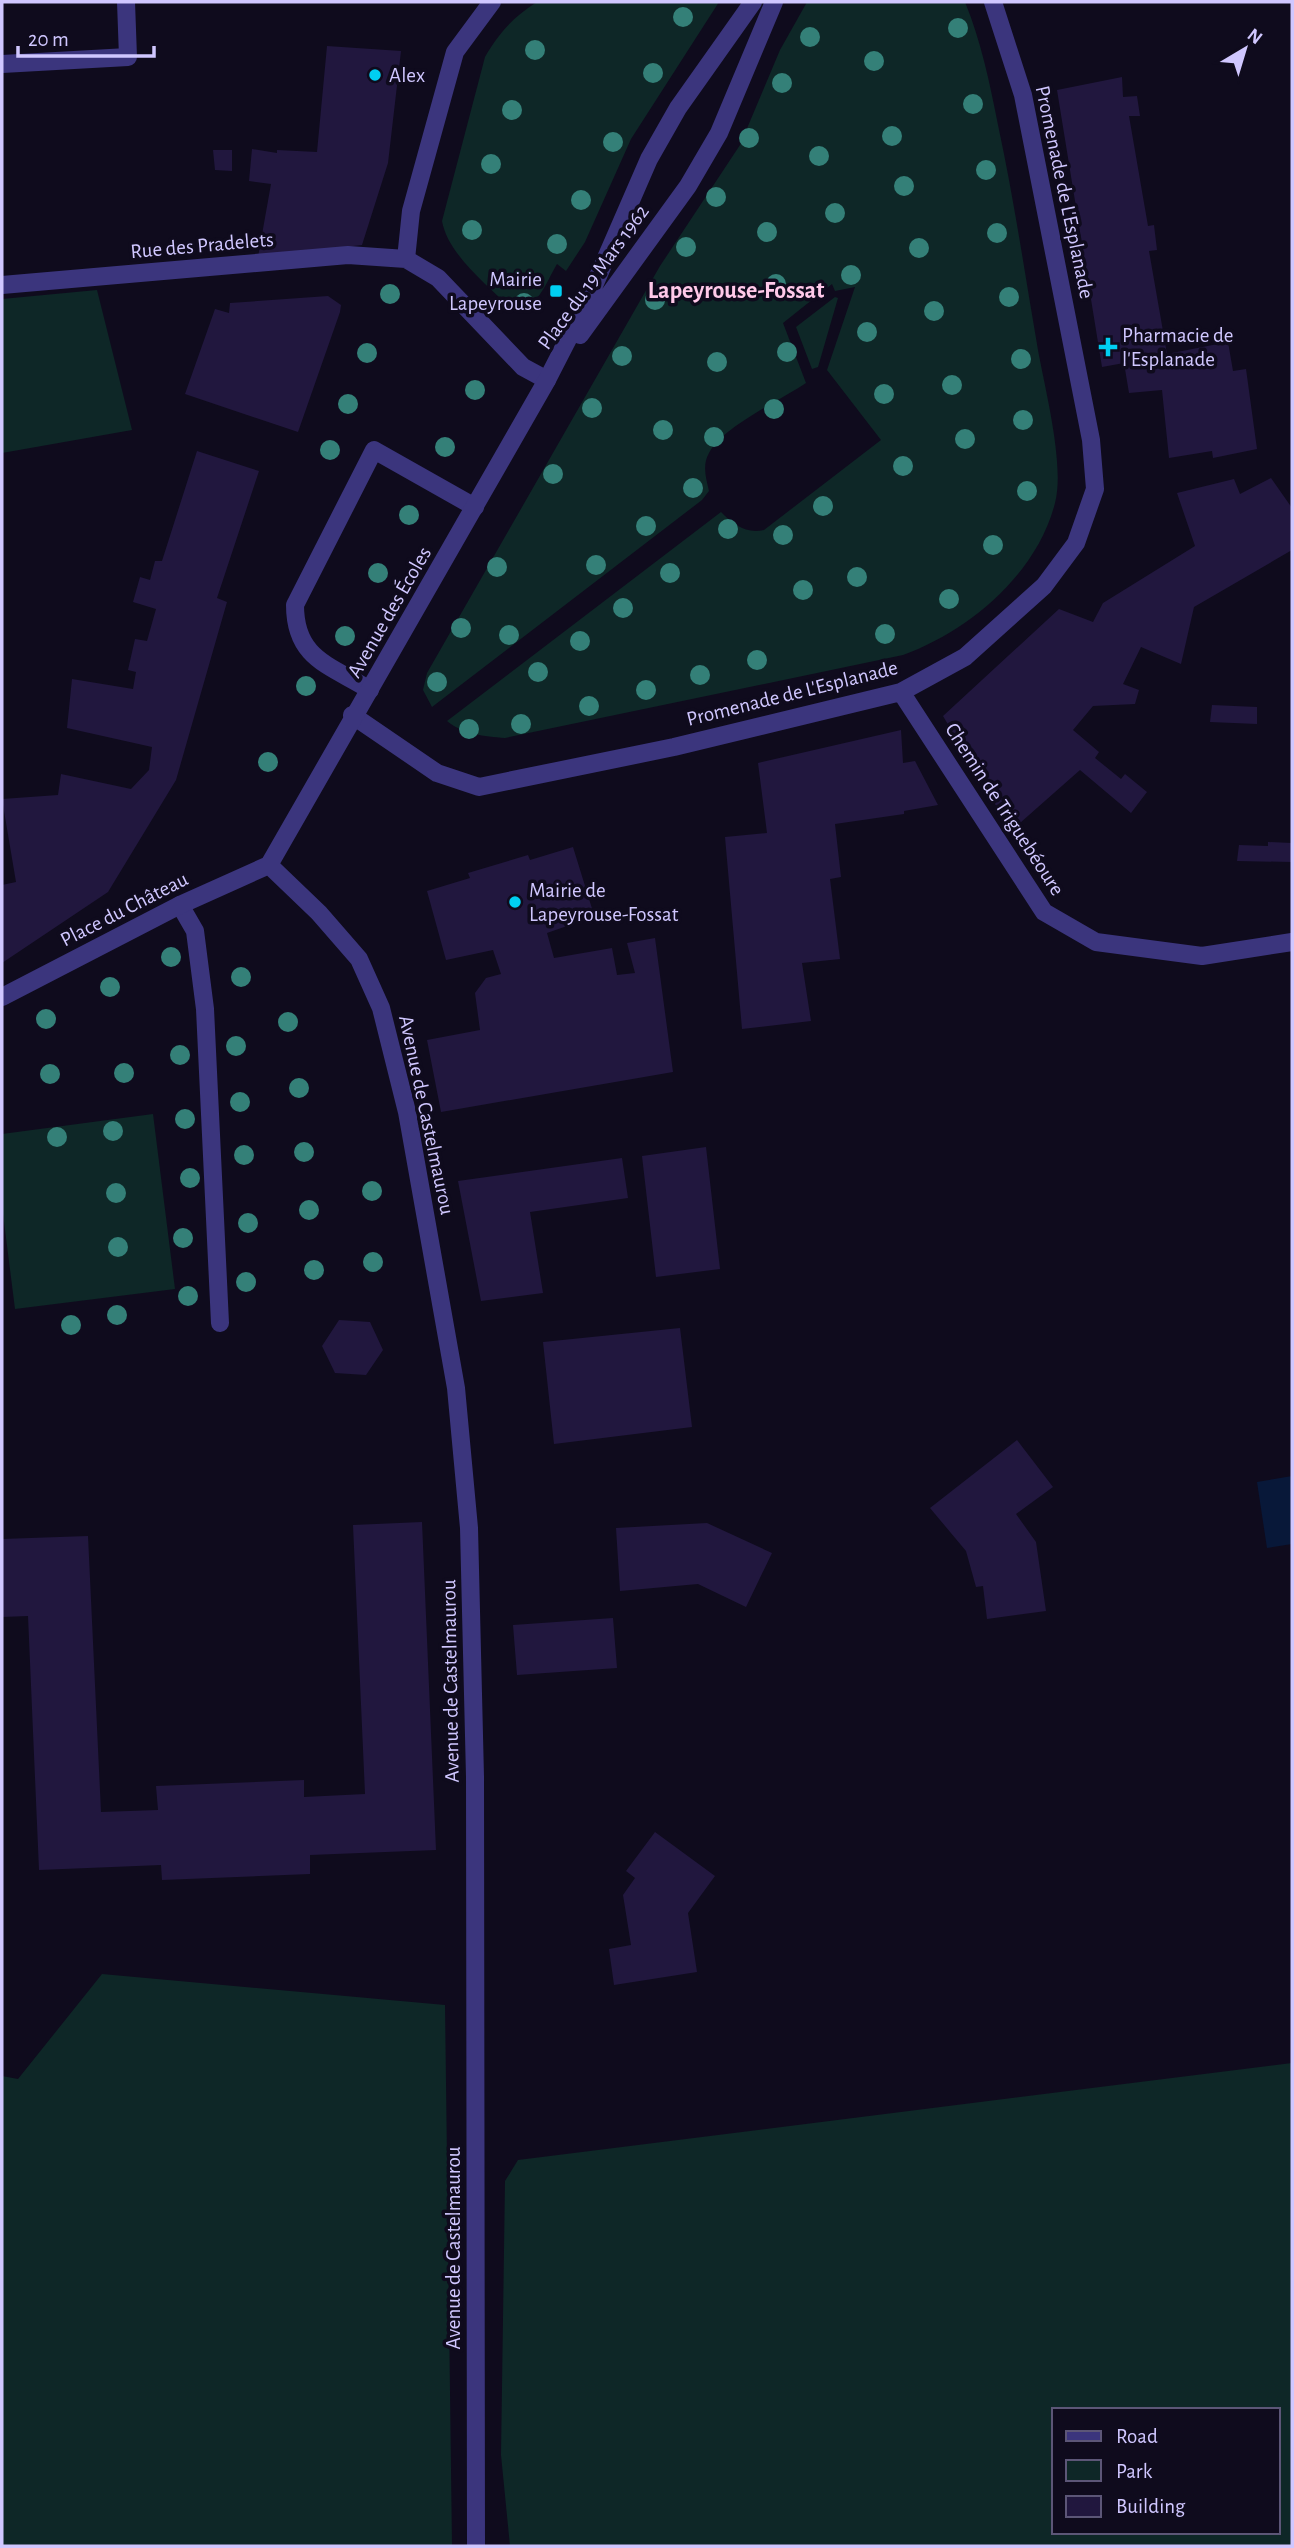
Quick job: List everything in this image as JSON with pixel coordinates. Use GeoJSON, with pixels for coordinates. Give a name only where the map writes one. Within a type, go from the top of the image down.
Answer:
{"type":"FeatureCollection","features":[{"type":"Feature","properties":{"kind":"street"},"geometry":{"type":"LineString","coordinates":[[2,64],[128,57],[126,2]]}},
{"type":"Feature","properties":{"kind":"street"},"geometry":{"type":"LineString","coordinates":[[492,2],[455,52],[411,211],[407,259],[438,278],[523,367],[547,380]]}},
{"type":"Feature","properties":{"kind":"street","name":"Place du 19 Mars 1962"},"geometry":{"type":"LineString","coordinates":[[547,380],[586,304],[649,159],[678,108],[753,2]]}},
{"type":"Feature","properties":{"kind":"street","name":"Place du 19 Mars 1962"},"geometry":{"type":"LineString","coordinates":[[547,380],[688,186],[719,133],[774,2]]}},
{"type":"Feature","properties":{"kind":"street","name":"Promenade de L'Esplanade"},"geometry":{"type":"LineString","coordinates":[[352,715],[437,773],[479,787],[674,747],[901,692],[965,657],[1044,586],[1076,543],[1095,489],[1091,440],[1023,95],[992,2]]}},
{"type":"Feature","properties":{"kind":"street","name":"Rue des Pradelets"},"geometry":{"type":"LineString","coordinates":[[2,285],[348,255],[407,259]]}},
{"type":"Feature","properties":{"kind":"street","name":"Avenue des Écoles"},"geometry":{"type":"LineString","coordinates":[[268,865],[547,380]]}},
{"type":"Feature","properties":{"kind":"street"},"geometry":{"type":"LineString","coordinates":[[370,690],[307,652],[295,627],[295,605],[374,450],[475,507]]}},
{"type":"Feature","properties":{"kind":"street","name":"Chemin de Triguebéoure"},"geometry":{"type":"LineString","coordinates":[[901,692],[1044,912],[1096,942],[1202,956],[1292,942]]}},
{"type":"Feature","properties":{"kind":"street","name":"Place du Château"},"geometry":{"type":"LineString","coordinates":[[2,998],[180,905],[268,865]]}},
{"type":"Feature","properties":{"kind":"street","name":"Avenue de Castelmaurou"},"geometry":{"type":"LineString","coordinates":[[268,865],[319,913],[359,959],[381,1008],[407,1112],[456,1388],[469,1528],[475,1777],[476,2546]]}},
{"type":"Feature","properties":{"kind":"street"},"geometry":{"type":"LineString","coordinates":[[180,905],[195,930],[205,1009],[220,1323]]}},
{"type":"Feature","properties":{"kind":"green space"},"geometry":{"type":"Polygon","coordinates":[[[537,2],[719,2],[631,139],[585,242],[566,271],[557,264],[534,301],[528,306],[511,309],[460,257],[446,234],[442,221],[485,57],[507,26],[537,2]]]}},
{"type":"Feature","properties":{"kind":"green space"},"geometry":{"type":"Polygon","coordinates":[[[807,2],[965,2],[980,47],[995,110],[1053,427],[1058,469],[1057,487],[1055,503],[1046,529],[1033,553],[997,597],[952,631],[903,655],[505,738],[460,729],[447,721],[721,512],[741,527],[752,531],[764,530],[881,440],[827,370],[855,287],[835,291],[832,284],[783,323],[806,383],[739,424],[716,443],[706,462],[709,491],[702,500],[432,707],[423,690],[427,673],[660,266],[740,145],[780,50],[807,2]]]}},
{"type":"Feature","properties":{"kind":"green space"},"geometry":{"type":"Polygon","coordinates":[[[97,290],[132,430],[2,453],[2,299],[97,290]]]}},
{"type":"Feature","properties":{"kind":"green space"},"geometry":{"type":"Polygon","coordinates":[[[835,297],[838,298],[818,367],[812,369],[796,327],[835,297]]]}},
{"type":"Feature","properties":{"kind":"green space"},"geometry":{"type":"Polygon","coordinates":[[[153,1114],[175,1289],[15,1309],[2,1206],[2,1134],[153,1114]]]}},
{"type":"Feature","properties":{"kind":"green space"},"geometry":{"type":"Polygon","coordinates":[[[102,1974],[445,2005],[452,2546],[2,2546],[2,2076],[18,2079],[102,1974]]]}},
{"type":"Feature","properties":{"kind":"green space"},"geometry":{"type":"Polygon","coordinates":[[[1292,2063],[1292,2546],[510,2546],[501,2455],[505,2181],[518,2160],[1292,2063]]]}},
{"type":"Feature","properties":{"kind":"water"},"geometry":{"type":"Polygon","coordinates":[[[1292,1476],[1292,1544],[1267,1548],[1257,1482],[1292,1476]]]}},
{"type":"Feature","properties":{"kind":"building"},"geometry":{"type":"Polygon","coordinates":[[[327,46],[401,51],[388,163],[362,245],[258,257],[271,184],[249,181],[252,149],[277,153],[277,150],[317,152],[327,46]]]}},
{"type":"Feature","properties":{"kind":"building"},"geometry":{"type":"Polygon","coordinates":[[[1122,77],[1123,97],[1137,96],[1140,116],[1129,116],[1148,226],[1154,225],[1157,250],[1149,251],[1167,354],[1228,342],[1233,371],[1246,369],[1257,449],[1213,458],[1212,451],[1169,458],[1162,390],[1129,393],[1124,363],[1102,367],[1057,90],[1122,77]]]}},
{"type":"Feature","properties":{"kind":"building"},"geometry":{"type":"Polygon","coordinates":[[[213,150],[232,150],[232,171],[215,170],[213,150]]]}},
{"type":"Feature","properties":{"kind":"building"},"geometry":{"type":"Polygon","coordinates":[[[328,296],[341,305],[340,312],[298,432],[185,394],[215,309],[229,313],[230,303],[328,296]]]}},
{"type":"Feature","properties":{"kind":"building"},"geometry":{"type":"Polygon","coordinates":[[[197,451],[259,471],[217,598],[227,602],[176,780],[108,892],[2,963],[2,885],[16,882],[2,799],[58,795],[61,774],[131,789],[149,770],[152,747],[67,728],[72,679],[133,689],[136,672],[128,670],[135,639],[147,641],[156,609],[133,602],[140,577],[150,580],[155,561],[162,561],[197,451]]]}},
{"type":"Feature","properties":{"kind":"building"},"geometry":{"type":"Polygon","coordinates":[[[1271,478],[1292,508],[1292,550],[1194,607],[1181,664],[1141,647],[1123,684],[1139,690],[1135,704],[1093,706],[1073,730],[1099,752],[1095,758],[1121,779],[1125,774],[1147,792],[1131,813],[1080,770],[1011,831],[943,716],[1059,609],[1093,622],[1103,603],[1195,546],[1177,493],[1234,479],[1240,494],[1271,478]]]}},
{"type":"Feature","properties":{"kind":"building"},"geometry":{"type":"Polygon","coordinates":[[[1212,705],[1257,707],[1257,724],[1210,722],[1212,705]]]}},
{"type":"Feature","properties":{"kind":"building"},"geometry":{"type":"Polygon","coordinates":[[[901,730],[903,763],[915,761],[938,805],[904,811],[904,814],[835,824],[841,877],[830,879],[840,959],[802,963],[811,1021],[742,1029],[725,837],[767,833],[758,763],[901,730]]]}},
{"type":"Feature","properties":{"kind":"building"},"geometry":{"type":"Polygon","coordinates":[[[1268,842],[1292,843],[1292,862],[1237,861],[1239,845],[1268,846],[1268,842]]]}},
{"type":"Feature","properties":{"kind":"building"},"geometry":{"type":"Polygon","coordinates":[[[573,847],[594,915],[566,923],[567,926],[547,933],[554,958],[612,948],[617,975],[635,973],[627,943],[655,938],[673,1072],[441,1112],[427,1040],[480,1030],[475,993],[486,978],[501,974],[493,950],[446,960],[427,891],[470,878],[468,873],[528,855],[530,860],[573,847]]]}},
{"type":"Feature","properties":{"kind":"building"},"geometry":{"type":"Polygon","coordinates":[[[706,1147],[720,1269],[656,1277],[642,1156],[706,1147]]]}},
{"type":"Feature","properties":{"kind":"building"},"geometry":{"type":"Polygon","coordinates":[[[622,1158],[628,1198],[530,1212],[543,1293],[481,1301],[458,1181],[622,1158]]]}},
{"type":"Feature","properties":{"kind":"building"},"geometry":{"type":"Polygon","coordinates":[[[339,1320],[370,1322],[383,1350],[366,1375],[335,1373],[322,1346],[339,1320]]]}},
{"type":"Feature","properties":{"kind":"building"},"geometry":{"type":"Polygon","coordinates":[[[680,1328],[692,1427],[554,1444],[543,1342],[680,1328]]]}},
{"type":"Feature","properties":{"kind":"building"},"geometry":{"type":"Polygon","coordinates":[[[1017,1440],[1053,1487],[1016,1514],[1036,1542],[1046,1611],[987,1619],[983,1586],[976,1587],[966,1551],[930,1508],[1017,1440]]]}},
{"type":"Feature","properties":{"kind":"building"},"geometry":{"type":"Polygon","coordinates":[[[422,1522],[436,1850],[310,1855],[310,1874],[162,1880],[161,1865],[39,1870],[28,1616],[2,1617],[2,1539],[88,1536],[101,1812],[158,1810],[156,1786],[304,1780],[304,1797],[365,1794],[353,1525],[422,1522]]]}},
{"type":"Feature","properties":{"kind":"building"},"geometry":{"type":"Polygon","coordinates":[[[707,1523],[772,1553],[746,1607],[698,1584],[620,1591],[616,1528],[707,1523]]]}},
{"type":"Feature","properties":{"kind":"building"},"geometry":{"type":"Polygon","coordinates":[[[613,1618],[617,1668],[517,1675],[513,1625],[613,1618]]]}},
{"type":"Feature","properties":{"kind":"building"},"geometry":{"type":"Polygon","coordinates":[[[655,1832],[715,1876],[688,1913],[697,1972],[614,1985],[609,1949],[631,1945],[623,1895],[635,1878],[626,1871],[655,1832]]]}},
{"type":"Feature","properties":{"kind":"place","name":"Alex"},"geometry":{"type":"Point","coordinates":[375,75]}},
{"type":"Feature","properties":{"kind":"place","name":"Mairie Lapeyrouse"},"geometry":{"type":"Point","coordinates":[556,291]}},
{"type":"Feature","properties":{"kind":"place","name":"Pharmacie de l'Esplanade"},"geometry":{"type":"Point","coordinates":[1108,347]}},
{"type":"Feature","properties":{"kind":"place","name":"Mairie de Lapeyrouse-Fossat"},"geometry":{"type":"Point","coordinates":[515,902]}},
{"type":"Feature","properties":{"kind":"district","name":"Lapeyrouse-Fossat"},"geometry":{"type":"Point","coordinates":[736,290]}}]}
